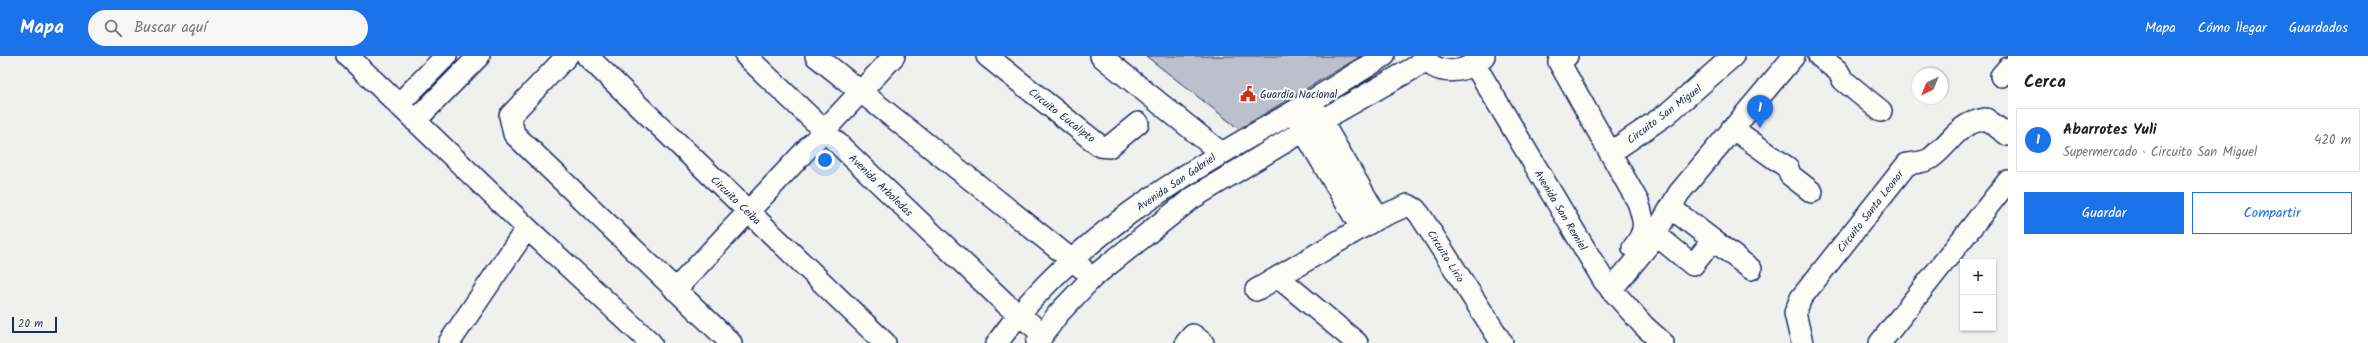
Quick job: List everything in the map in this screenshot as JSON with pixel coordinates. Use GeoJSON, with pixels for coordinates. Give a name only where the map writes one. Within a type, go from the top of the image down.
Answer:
{"type":"FeatureCollection","features":[{"type":"Feature","properties":{"kind":"street"},"geometry":{"type":"LineString","coordinates":[[348,56],[527,228],[651,343]]}},
{"type":"Feature","properties":{"kind":"street"},"geometry":{"type":"LineString","coordinates":[[398,105],[446,56]]}},
{"type":"Feature","properties":{"kind":"street"},"geometry":{"type":"LineString","coordinates":[[415,121],[479,56]]}},
{"type":"Feature","properties":{"kind":"street"},"geometry":{"type":"LineString","coordinates":[[567,56],[510,116],[514,134],[731,343]]}},
{"type":"Feature","properties":{"kind":"street","name":"Circuito Ceiba"},"geometry":{"type":"LineString","coordinates":[[587,56],[885,343]]}},
{"type":"Feature","properties":{"kind":"street","name":"Avenida Arboledas"},"geometry":{"type":"LineString","coordinates":[[746,56],[1017,314],[1040,339]]}},
{"type":"Feature","properties":{"kind":"street"},"geometry":{"type":"LineString","coordinates":[[816,56],[1093,277]]}},
{"type":"Feature","properties":{"kind":"street"},"geometry":{"type":"LineString","coordinates":[[675,290],[894,56]]}},
{"type":"Feature","properties":{"kind":"street","name":"Circuito Eucalipto"},"geometry":{"type":"LineString","coordinates":[[987,56],[1100,146],[1109,147],[1138,123]]}},
{"type":"Feature","properties":{"kind":"street"},"geometry":{"type":"LineString","coordinates":[[1101,56],[1220,152]]}},
{"type":"Feature","properties":{"kind":"street","name":"Avenida San Gabriel"},"geometry":{"type":"LineString","coordinates":[[996,343],[1017,314],[1071,259],[1150,198],[1220,152],[1292,112],[1384,56]]}},
{"type":"Feature","properties":{"kind":"street"},"geometry":{"type":"LineString","coordinates":[[1567,56],[1558,62],[1638,202],[1645,223],[1642,236],[1608,286]]}},
{"type":"Feature","properties":{"kind":"street","name":"Circuito San Miguel"},"geometry":{"type":"LineString","coordinates":[[1610,153],[1667,114],[1710,78],[1733,56]]}},
{"type":"Feature","properties":{"kind":"street"},"geometry":{"type":"LineString","coordinates":[[1608,286],[1655,234],[1679,193],[1794,56]]}},
{"type":"Feature","properties":{"kind":"street"},"geometry":{"type":"LineString","coordinates":[[1804,56],[1833,78],[1843,80]]}},
{"type":"Feature","properties":{"kind":"street"},"geometry":{"type":"LineString","coordinates":[[1819,56],[1838,71],[1843,80],[1881,111]]}},
{"type":"Feature","properties":{"kind":"street","name":"Avenida San Gabriel"},"geometry":{"type":"LineString","coordinates":[[1040,339],[1093,277],[1191,199],[1424,59]]}},
{"type":"Feature","properties":{"kind":"street","name":"Avenida San Remiel"},"geometry":{"type":"LineString","coordinates":[[1424,59],[1437,68],[1450,71],[1463,70],[1480,60],[1608,286],[1644,326],[1663,343]]}},
{"type":"Feature","properties":{"kind":"street"},"geometry":{"type":"LineString","coordinates":[[1310,101],[1322,121],[1354,197],[1361,228]]}},
{"type":"Feature","properties":{"kind":"street"},"geometry":{"type":"LineString","coordinates":[[1292,112],[1303,131],[1354,197],[1378,218]]}},
{"type":"Feature","properties":{"kind":"street","name":"Circuito Santa Leonor"},"geometry":{"type":"LineString","coordinates":[[1802,343],[1795,313],[1801,298],[1907,164],[1930,159],[1955,132],[1974,120],[1986,119],[2008,135]]}},
{"type":"Feature","properties":{"kind":"street"},"geometry":{"type":"LineString","coordinates":[[1732,128],[1754,145],[1759,154],[1782,173],[1790,175],[1812,192]]}},
{"type":"Feature","properties":{"kind":"street"},"geometry":{"type":"LineString","coordinates":[[1880,343],[2008,181]]}},
{"type":"Feature","properties":{"kind":"street","name":"Circuito Lirio"},"geometry":{"type":"LineString","coordinates":[[1256,290],[1378,218],[1408,205],[1415,209],[1498,341]]}},
{"type":"Feature","properties":{"kind":"street"},"geometry":{"type":"LineString","coordinates":[[1671,208],[1751,269]]}},
{"type":"Feature","properties":{"kind":"street"},"geometry":{"type":"LineString","coordinates":[[449,343],[527,228]]}},
{"type":"Feature","properties":{"kind":"street"},"geometry":{"type":"LineString","coordinates":[[1655,234],[1693,265],[1713,240]]}},
{"type":"Feature","properties":{"kind":"street"},"geometry":{"type":"LineString","coordinates":[[1278,277],[1357,343]]}},
{"type":"Feature","properties":{"kind":"street"},"geometry":{"type":"LineString","coordinates":[[1186,343],[1193,335],[1203,343]]}},
{"type":"Feature","properties":{"kind":"building","name":"Guardia Nacional"},"geometry":{"type":"Polygon","coordinates":[[[1146,56],[1361,56],[1239,129],[1146,56]]]}},
{"type":"Feature","properties":{"kind":"place","name":"Guardia Nacional"},"geometry":{"type":"Point","coordinates":[1248,94]}},
{"type":"Feature","properties":{"kind":"place","name":"Abarrotes Yuli"},"geometry":{"type":"Point","coordinates":[1760,128]}}]}
